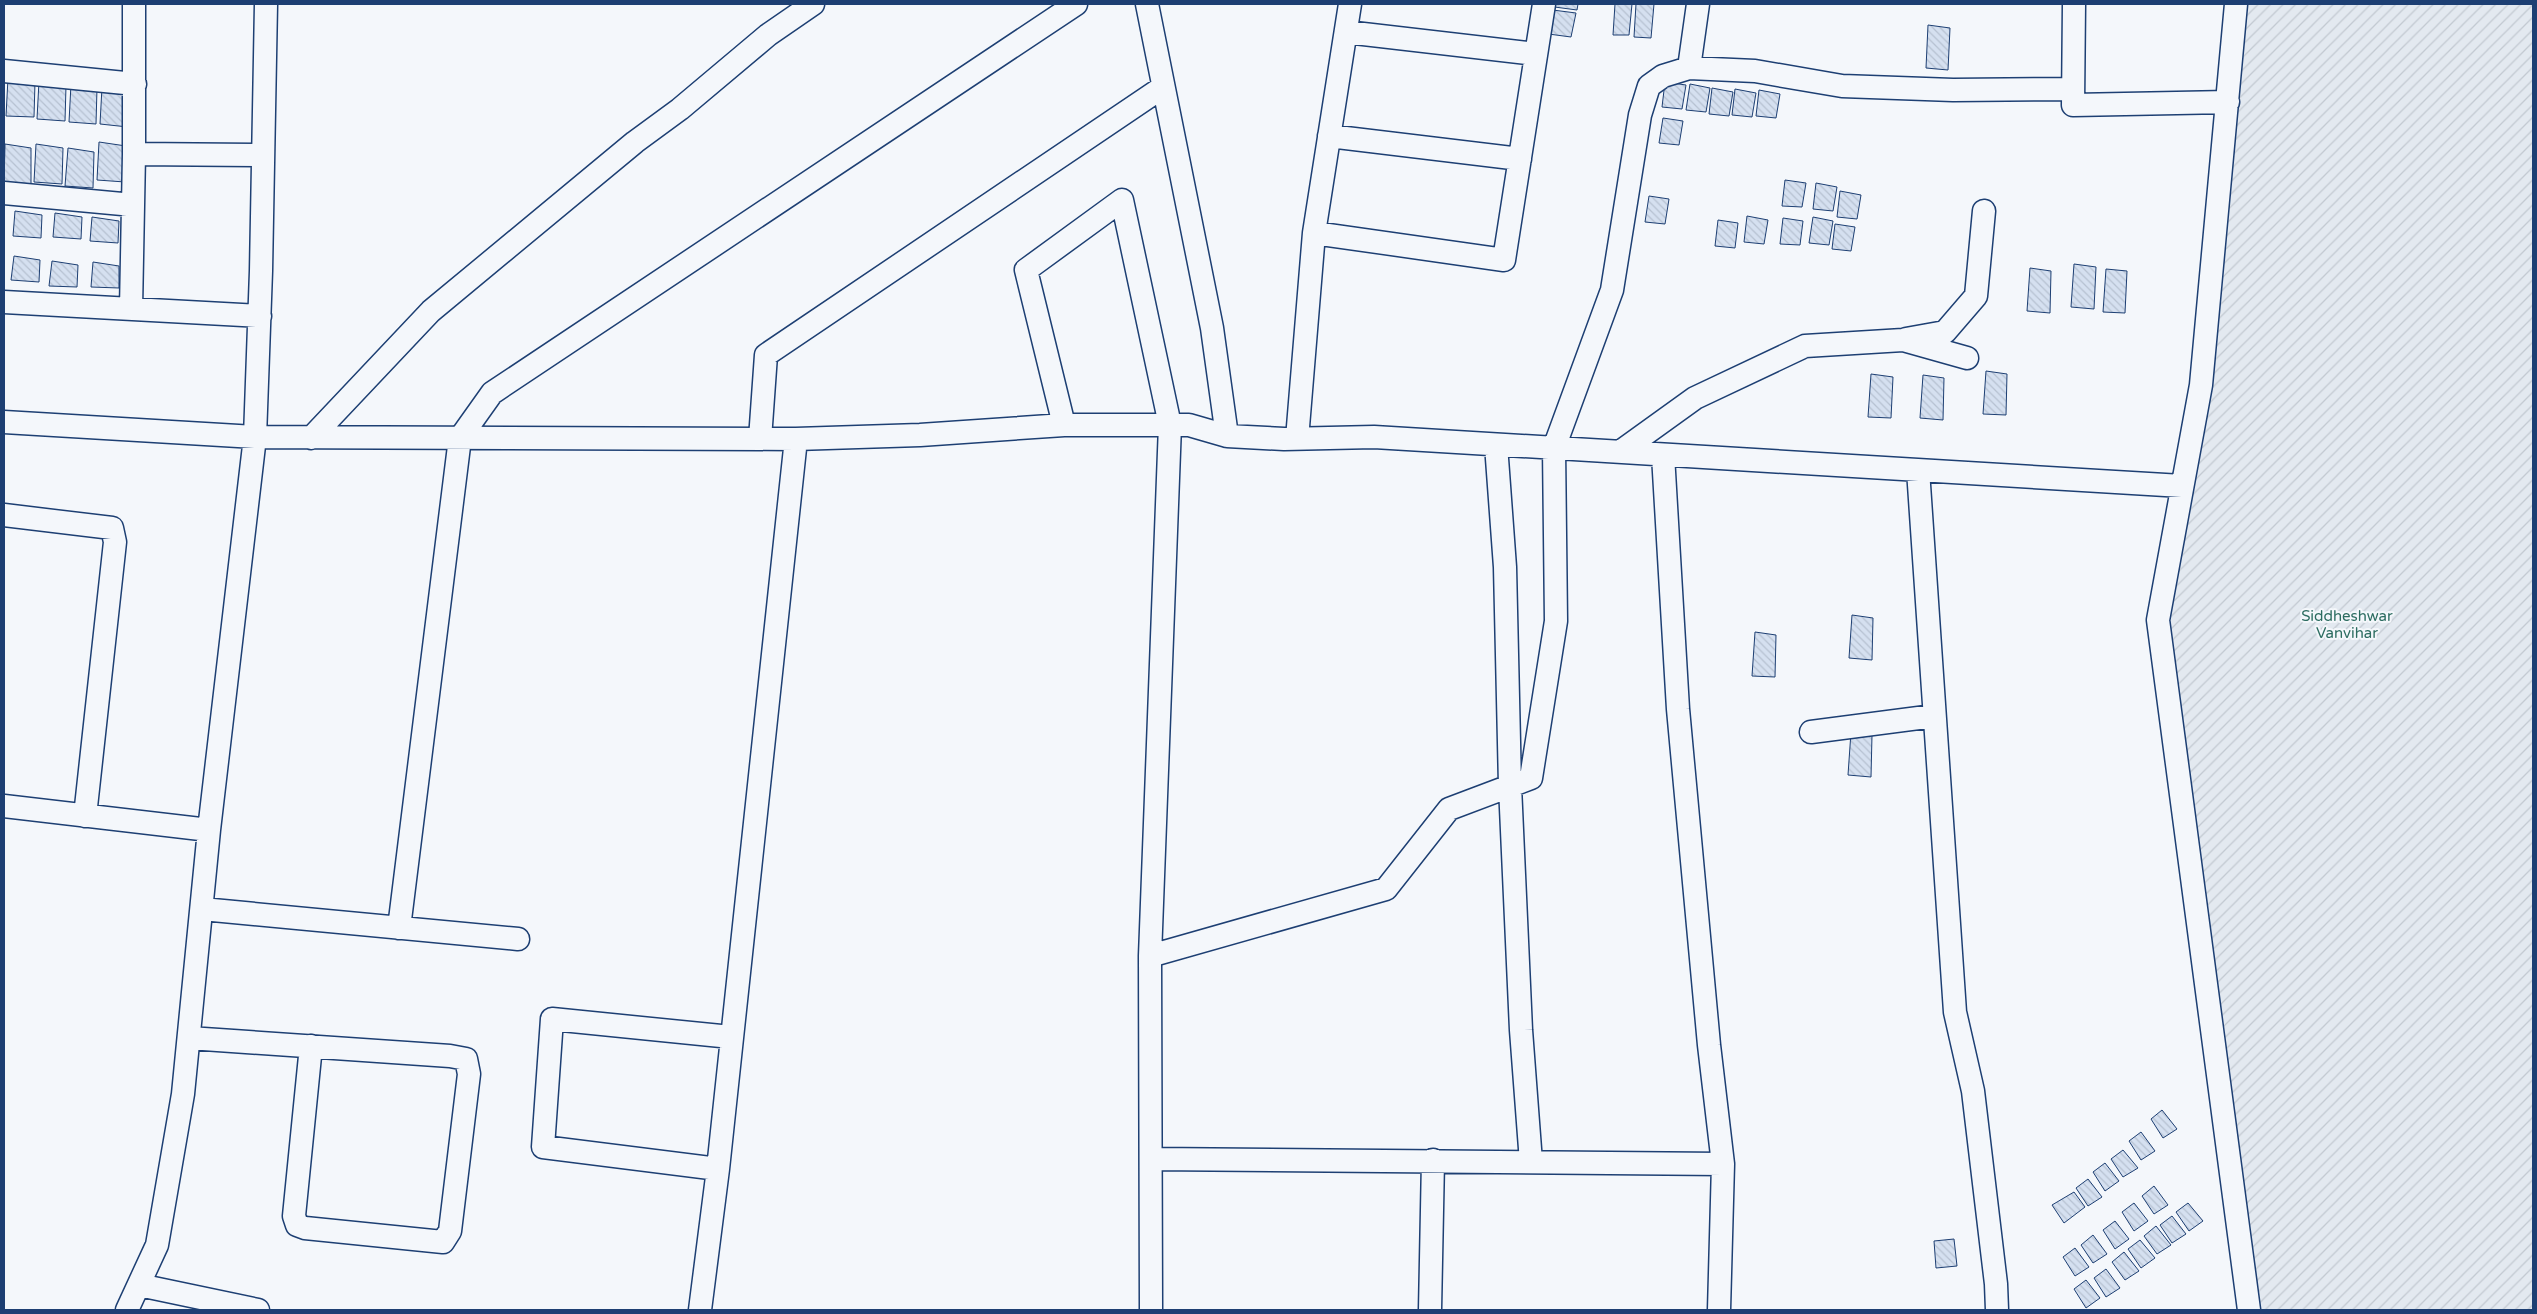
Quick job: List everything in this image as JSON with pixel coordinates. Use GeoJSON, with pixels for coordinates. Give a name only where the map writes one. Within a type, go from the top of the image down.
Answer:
{"type":"FeatureCollection","features":[{"type":"Feature","properties":{"kind":"street"},"geometry":{"type":"LineString","coordinates":[[131,309],[135,84],[134,4]]}},
{"type":"Feature","properties":{"kind":"street"},"geometry":{"type":"LineString","coordinates":[[127,1310],[157,1245],[184,1094],[210,830],[255,437],[260,316],[266,4]]}},
{"type":"Feature","properties":{"kind":"street"},"geometry":{"type":"LineString","coordinates":[[312,438],[431,311],[635,142],[680,108],[768,35],[812,4]]}},
{"type":"Feature","properties":{"kind":"street"},"geometry":{"type":"LineString","coordinates":[[399,928],[460,438],[492,393],[1076,4]]}},
{"type":"Feature","properties":{"kind":"street"},"geometry":{"type":"LineString","coordinates":[[1147,4],[1212,328],[1227,436]]}},
{"type":"Feature","properties":{"kind":"street"},"geometry":{"type":"LineString","coordinates":[[1297,439],[1314,233],[1350,4]]}},
{"type":"Feature","properties":{"kind":"street"},"geometry":{"type":"LineString","coordinates":[[1314,233],[1504,260],[1544,4]]}},
{"type":"Feature","properties":{"kind":"street"},"geometry":{"type":"LineString","coordinates":[[1689,68],[1698,4]]}},
{"type":"Feature","properties":{"kind":"street"},"geometry":{"type":"LineString","coordinates":[[2074,4],[2072,105],[2228,102]]}},
{"type":"Feature","properties":{"kind":"street"},"geometry":{"type":"LineString","coordinates":[[2236,4],[2201,385],[2158,620],[2249,1310]]}},
{"type":"Feature","properties":{"kind":"street"},"geometry":{"type":"LineString","coordinates":[[1346,32],[1536,54]]}},
{"type":"Feature","properties":{"kind":"street"},"geometry":{"type":"LineString","coordinates":[[1150,956],[1386,889],[1449,810],[1531,778],[1556,621],[1554,448],[1612,290],[1640,115],[1649,86],[1663,76],[1689,68],[1755,71],[1842,86],[1953,90],[2073,89]]}},
{"type":"Feature","properties":{"kind":"street"},"geometry":{"type":"LineString","coordinates":[[4,71],[135,84]]}},
{"type":"Feature","properties":{"kind":"street"},"geometry":{"type":"LineString","coordinates":[[760,439],[766,355],[1163,87]]}},
{"type":"Feature","properties":{"kind":"street"},"geometry":{"type":"LineString","coordinates":[[1329,136],[1520,159]]}},
{"type":"Feature","properties":{"kind":"street"},"geometry":{"type":"LineString","coordinates":[[134,154],[264,156]]}},
{"type":"Feature","properties":{"kind":"street"},"geometry":{"type":"LineString","coordinates":[[4,193],[133,206]]}},
{"type":"Feature","properties":{"kind":"street"},"geometry":{"type":"LineString","coordinates":[[1064,425],[1026,270],[1122,200],[1170,426],[1150,956],[1151,1310]]}},
{"type":"Feature","properties":{"kind":"street"},"geometry":{"type":"LineString","coordinates":[[1620,452],[1695,398],[1805,346],[1903,340],[1944,332],[1976,296],[1984,211]]}},
{"type":"Feature","properties":{"kind":"street"},"geometry":{"type":"LineString","coordinates":[[4,302],[260,316]]}},
{"type":"Feature","properties":{"kind":"street"},"geometry":{"type":"LineString","coordinates":[[1903,340],[1967,358]]}},
{"type":"Feature","properties":{"kind":"street"},"geometry":{"type":"LineString","coordinates":[[6,428],[312,438],[796,439],[920,435],[1064,425],[1188,425],[1227,436],[1297,439],[1374,437],[2182,486]]}},
{"type":"Feature","properties":{"kind":"street"},"geometry":{"type":"LineString","coordinates":[[700,1310],[718,1169],[796,439]]}},
{"type":"Feature","properties":{"kind":"street"},"geometry":{"type":"LineString","coordinates":[[1496,445],[1504,568],[1510,786],[1521,1030],[1531,1162]]}},
{"type":"Feature","properties":{"kind":"street"},"geometry":{"type":"LineString","coordinates":[[1663,455],[1678,710],[1709,1045],[1723,1164],[1719,1310]]}},
{"type":"Feature","properties":{"kind":"street"},"geometry":{"type":"LineString","coordinates":[[1918,470],[1955,1012],[1972,1091],[1998,1310]]}},
{"type":"Feature","properties":{"kind":"street"},"geometry":{"type":"LineString","coordinates":[[4,515],[112,528],[115,542],[85,816]]}},
{"type":"Feature","properties":{"kind":"street"},"geometry":{"type":"LineString","coordinates":[[1811,732],[1934,716]]}},
{"type":"Feature","properties":{"kind":"street"},"geometry":{"type":"LineString","coordinates":[[4,806],[210,830]]}},
{"type":"Feature","properties":{"kind":"street"},"geometry":{"type":"LineString","coordinates":[[202,909],[518,939]]}},
{"type":"Feature","properties":{"kind":"street"},"geometry":{"type":"LineString","coordinates":[[718,1169],[543,1147],[552,1019],[731,1037]]}},
{"type":"Feature","properties":{"kind":"street"},"geometry":{"type":"LineString","coordinates":[[189,1038],[311,1046],[450,1056],[466,1059],[469,1074],[455,1193],[450,1230],[442,1242],[315,1230],[297,1225],[294,1216],[311,1046]]}},
{"type":"Feature","properties":{"kind":"street"},"geometry":{"type":"LineString","coordinates":[[1152,1159],[1723,1164]]}},
{"type":"Feature","properties":{"kind":"street"},"geometry":{"type":"LineString","coordinates":[[1430,1310],[1433,1160]]}},
{"type":"Feature","properties":{"kind":"street"},"geometry":{"type":"LineString","coordinates":[[139,1285],[258,1310]]}},
{"type":"Feature","properties":{"kind":"green space","name":"Siddheshwar Vanvihar"},"geometry":{"type":"Polygon","coordinates":[[[2236,4],[2533,4],[2533,1310],[2249,1310],[2158,620],[2182,486],[2236,4]]]}},
{"type":"Feature","properties":{"kind":"building"},"geometry":{"type":"Polygon","coordinates":[[[1547,4],[1578,4],[1577,10],[1547,6],[1547,4]]]}},
{"type":"Feature","properties":{"kind":"building"},"geometry":{"type":"Polygon","coordinates":[[[1615,4],[1632,4],[1629,35],[1613,35],[1615,4]]]}},
{"type":"Feature","properties":{"kind":"building"},"geometry":{"type":"Polygon","coordinates":[[[1636,4],[1654,4],[1651,38],[1634,37],[1636,4]]]}},
{"type":"Feature","properties":{"kind":"building"},"geometry":{"type":"Polygon","coordinates":[[[1545,9],[1576,13],[1571,37],[1541,33],[1545,9]]]}},
{"type":"Feature","properties":{"kind":"building"},"geometry":{"type":"Polygon","coordinates":[[[1928,25],[1950,28],[1948,70],[1926,68],[1928,25]]]}},
{"type":"Feature","properties":{"kind":"building"},"geometry":{"type":"Polygon","coordinates":[[[8,78],[35,82],[34,117],[6,116],[8,78]]]}},
{"type":"Feature","properties":{"kind":"building"},"geometry":{"type":"Polygon","coordinates":[[[39,81],[66,86],[65,121],[37,119],[39,81]]]}},
{"type":"Feature","properties":{"kind":"building"},"geometry":{"type":"Polygon","coordinates":[[[1665,82],[1686,85],[1682,109],[1662,107],[1665,82]]]}},
{"type":"Feature","properties":{"kind":"building"},"geometry":{"type":"Polygon","coordinates":[[[71,84],[97,88],[96,124],[69,122],[71,84]]]}},
{"type":"Feature","properties":{"kind":"building"},"geometry":{"type":"Polygon","coordinates":[[[1690,84],[1710,88],[1706,112],[1686,110],[1690,84]]]}},
{"type":"Feature","properties":{"kind":"building"},"geometry":{"type":"Polygon","coordinates":[[[102,87],[128,91],[128,127],[100,124],[102,87]]]}},
{"type":"Feature","properties":{"kind":"building"},"geometry":{"type":"Polygon","coordinates":[[[1712,88],[1733,92],[1729,116],[1709,114],[1712,88]]]}},
{"type":"Feature","properties":{"kind":"building"},"geometry":{"type":"Polygon","coordinates":[[[1735,89],[1756,93],[1752,117],[1732,115],[1735,89]]]}},
{"type":"Feature","properties":{"kind":"building"},"geometry":{"type":"Polygon","coordinates":[[[1759,90],[1780,94],[1776,118],[1756,116],[1759,90]]]}},
{"type":"Feature","properties":{"kind":"building"},"geometry":{"type":"Polygon","coordinates":[[[1663,118],[1683,121],[1679,145],[1659,143],[1663,118]]]}},
{"type":"Feature","properties":{"kind":"building"},"geometry":{"type":"Polygon","coordinates":[[[99,142],[126,146],[125,182],[97,180],[99,142]]]}},
{"type":"Feature","properties":{"kind":"building"},"geometry":{"type":"Polygon","coordinates":[[[5,144],[31,148],[31,184],[4,182],[5,144]]]}},
{"type":"Feature","properties":{"kind":"building"},"geometry":{"type":"Polygon","coordinates":[[[36,144],[63,148],[62,184],[34,182],[36,144]]]}},
{"type":"Feature","properties":{"kind":"building"},"geometry":{"type":"Polygon","coordinates":[[[68,148],[94,152],[93,188],[65,186],[68,148]]]}},
{"type":"Feature","properties":{"kind":"building"},"geometry":{"type":"Polygon","coordinates":[[[1785,180],[1806,183],[1802,207],[1782,206],[1785,180]]]}},
{"type":"Feature","properties":{"kind":"building"},"geometry":{"type":"Polygon","coordinates":[[[1816,183],[1837,187],[1833,211],[1813,209],[1816,183]]]}},
{"type":"Feature","properties":{"kind":"building"},"geometry":{"type":"Polygon","coordinates":[[[1840,191],[1861,195],[1857,219],[1837,217],[1840,191]]]}},
{"type":"Feature","properties":{"kind":"building"},"geometry":{"type":"Polygon","coordinates":[[[1649,196],[1669,199],[1665,224],[1645,222],[1649,196]]]}},
{"type":"Feature","properties":{"kind":"building"},"geometry":{"type":"Polygon","coordinates":[[[15,211],[42,215],[41,238],[13,236],[15,211]]]}},
{"type":"Feature","properties":{"kind":"building"},"geometry":{"type":"Polygon","coordinates":[[[55,213],[82,217],[81,239],[53,237],[55,213]]]}},
{"type":"Feature","properties":{"kind":"building"},"geometry":{"type":"Polygon","coordinates":[[[1747,216],[1768,220],[1764,244],[1744,242],[1747,216]]]}},
{"type":"Feature","properties":{"kind":"building"},"geometry":{"type":"Polygon","coordinates":[[[92,217],[119,221],[118,243],[90,241],[92,217]]]}},
{"type":"Feature","properties":{"kind":"building"},"geometry":{"type":"Polygon","coordinates":[[[1813,217],[1833,221],[1829,245],[1809,243],[1813,217]]]}},
{"type":"Feature","properties":{"kind":"building"},"geometry":{"type":"Polygon","coordinates":[[[1783,218],[1803,221],[1800,245],[1780,244],[1783,218]]]}},
{"type":"Feature","properties":{"kind":"building"},"geometry":{"type":"Polygon","coordinates":[[[1718,220],[1738,223],[1735,248],[1715,246],[1718,220]]]}},
{"type":"Feature","properties":{"kind":"building"},"geometry":{"type":"Polygon","coordinates":[[[1835,224],[1855,227],[1851,251],[1832,249],[1835,224]]]}},
{"type":"Feature","properties":{"kind":"building"},"geometry":{"type":"Polygon","coordinates":[[[14,256],[40,260],[39,282],[11,280],[14,256]]]}},
{"type":"Feature","properties":{"kind":"building"},"geometry":{"type":"Polygon","coordinates":[[[52,261],[78,265],[77,287],[49,286],[52,261]]]}},
{"type":"Feature","properties":{"kind":"building"},"geometry":{"type":"Polygon","coordinates":[[[93,262],[119,266],[119,288],[91,287],[93,262]]]}},
{"type":"Feature","properties":{"kind":"building"},"geometry":{"type":"Polygon","coordinates":[[[2074,264],[2096,267],[2094,309],[2071,307],[2074,264]]]}},
{"type":"Feature","properties":{"kind":"building"},"geometry":{"type":"Polygon","coordinates":[[[2030,268],[2051,271],[2050,313],[2027,311],[2030,268]]]}},
{"type":"Feature","properties":{"kind":"building"},"geometry":{"type":"Polygon","coordinates":[[[2106,269],[2127,271],[2125,313],[2103,312],[2106,269]]]}},
{"type":"Feature","properties":{"kind":"building"},"geometry":{"type":"Polygon","coordinates":[[[1986,371],[2007,374],[2006,415],[1983,414],[1986,371]]]}},
{"type":"Feature","properties":{"kind":"building"},"geometry":{"type":"Polygon","coordinates":[[[1871,374],[1893,377],[1891,418],[1868,417],[1871,374]]]}},
{"type":"Feature","properties":{"kind":"building"},"geometry":{"type":"Polygon","coordinates":[[[1923,375],[1944,378],[1943,420],[1920,418],[1923,375]]]}},
{"type":"Feature","properties":{"kind":"building"},"geometry":{"type":"Polygon","coordinates":[[[1852,615],[1873,618],[1872,660],[1849,658],[1852,615]]]}},
{"type":"Feature","properties":{"kind":"building"},"geometry":{"type":"Polygon","coordinates":[[[1755,632],[1776,635],[1775,677],[1752,676],[1755,632]]]}},
{"type":"Feature","properties":{"kind":"building"},"geometry":{"type":"Polygon","coordinates":[[[1851,732],[1872,735],[1871,777],[1848,775],[1851,732]]]}},
{"type":"Feature","properties":{"kind":"building"},"geometry":{"type":"Polygon","coordinates":[[[2162,1110],[2177,1129],[2163,1138],[2151,1119],[2162,1110]]]}},
{"type":"Feature","properties":{"kind":"building"},"geometry":{"type":"Polygon","coordinates":[[[2141,1132],[2155,1151],[2141,1160],[2129,1141],[2141,1132]]]}},
{"type":"Feature","properties":{"kind":"building"},"geometry":{"type":"Polygon","coordinates":[[[2123,1150],[2138,1168],[2123,1177],[2111,1159],[2123,1150]]]}},
{"type":"Feature","properties":{"kind":"building"},"geometry":{"type":"Polygon","coordinates":[[[2105,1163],[2119,1181],[2105,1191],[2093,1172],[2105,1163]]]}},
{"type":"Feature","properties":{"kind":"building"},"geometry":{"type":"Polygon","coordinates":[[[2088,1179],[2102,1197],[2088,1206],[2076,1188],[2088,1179]]]}},
{"type":"Feature","properties":{"kind":"building"},"geometry":{"type":"Polygon","coordinates":[[[2154,1186],[2168,1205],[2154,1214],[2142,1196],[2154,1186]]]}},
{"type":"Feature","properties":{"kind":"building"},"geometry":{"type":"Polygon","coordinates":[[[2074,1192],[2085,1207],[2064,1223],[2052,1205],[2074,1192]]]}},
{"type":"Feature","properties":{"kind":"building"},"geometry":{"type":"Polygon","coordinates":[[[2134,1203],[2148,1221],[2134,1231],[2122,1212],[2134,1203]]]}},
{"type":"Feature","properties":{"kind":"building"},"geometry":{"type":"Polygon","coordinates":[[[2188,1203],[2203,1221],[2189,1231],[2176,1212],[2188,1203]]]}},
{"type":"Feature","properties":{"kind":"building"},"geometry":{"type":"Polygon","coordinates":[[[2172,1216],[2186,1234],[2172,1243],[2160,1225],[2172,1216]]]}},
{"type":"Feature","properties":{"kind":"building"},"geometry":{"type":"Polygon","coordinates":[[[2115,1221],[2129,1239],[2115,1249],[2103,1230],[2115,1221]]]}},
{"type":"Feature","properties":{"kind":"building"},"geometry":{"type":"Polygon","coordinates":[[[2156,1226],[2171,1245],[2157,1254],[2144,1236],[2156,1226]]]}},
{"type":"Feature","properties":{"kind":"building"},"geometry":{"type":"Polygon","coordinates":[[[2093,1235],[2107,1254],[2093,1263],[2081,1245],[2093,1235]]]}},
{"type":"Feature","properties":{"kind":"building"},"geometry":{"type":"Polygon","coordinates":[[[1954,1239],[1957,1266],[1936,1268],[1934,1241],[1954,1239]]]}},
{"type":"Feature","properties":{"kind":"building"},"geometry":{"type":"Polygon","coordinates":[[[2140,1240],[2155,1258],[2141,1268],[2128,1249],[2140,1240]]]}},
{"type":"Feature","properties":{"kind":"building"},"geometry":{"type":"Polygon","coordinates":[[[2075,1248],[2089,1267],[2075,1276],[2063,1257],[2075,1248]]]}},
{"type":"Feature","properties":{"kind":"building"},"geometry":{"type":"Polygon","coordinates":[[[2124,1252],[2139,1271],[2125,1280],[2112,1262],[2124,1252]]]}},
{"type":"Feature","properties":{"kind":"building"},"geometry":{"type":"Polygon","coordinates":[[[2106,1269],[2120,1288],[2106,1297],[2094,1278],[2106,1269]]]}},
{"type":"Feature","properties":{"kind":"building"},"geometry":{"type":"Polygon","coordinates":[[[2086,1280],[2100,1298],[2086,1308],[2074,1289],[2086,1280]]]}}]}
